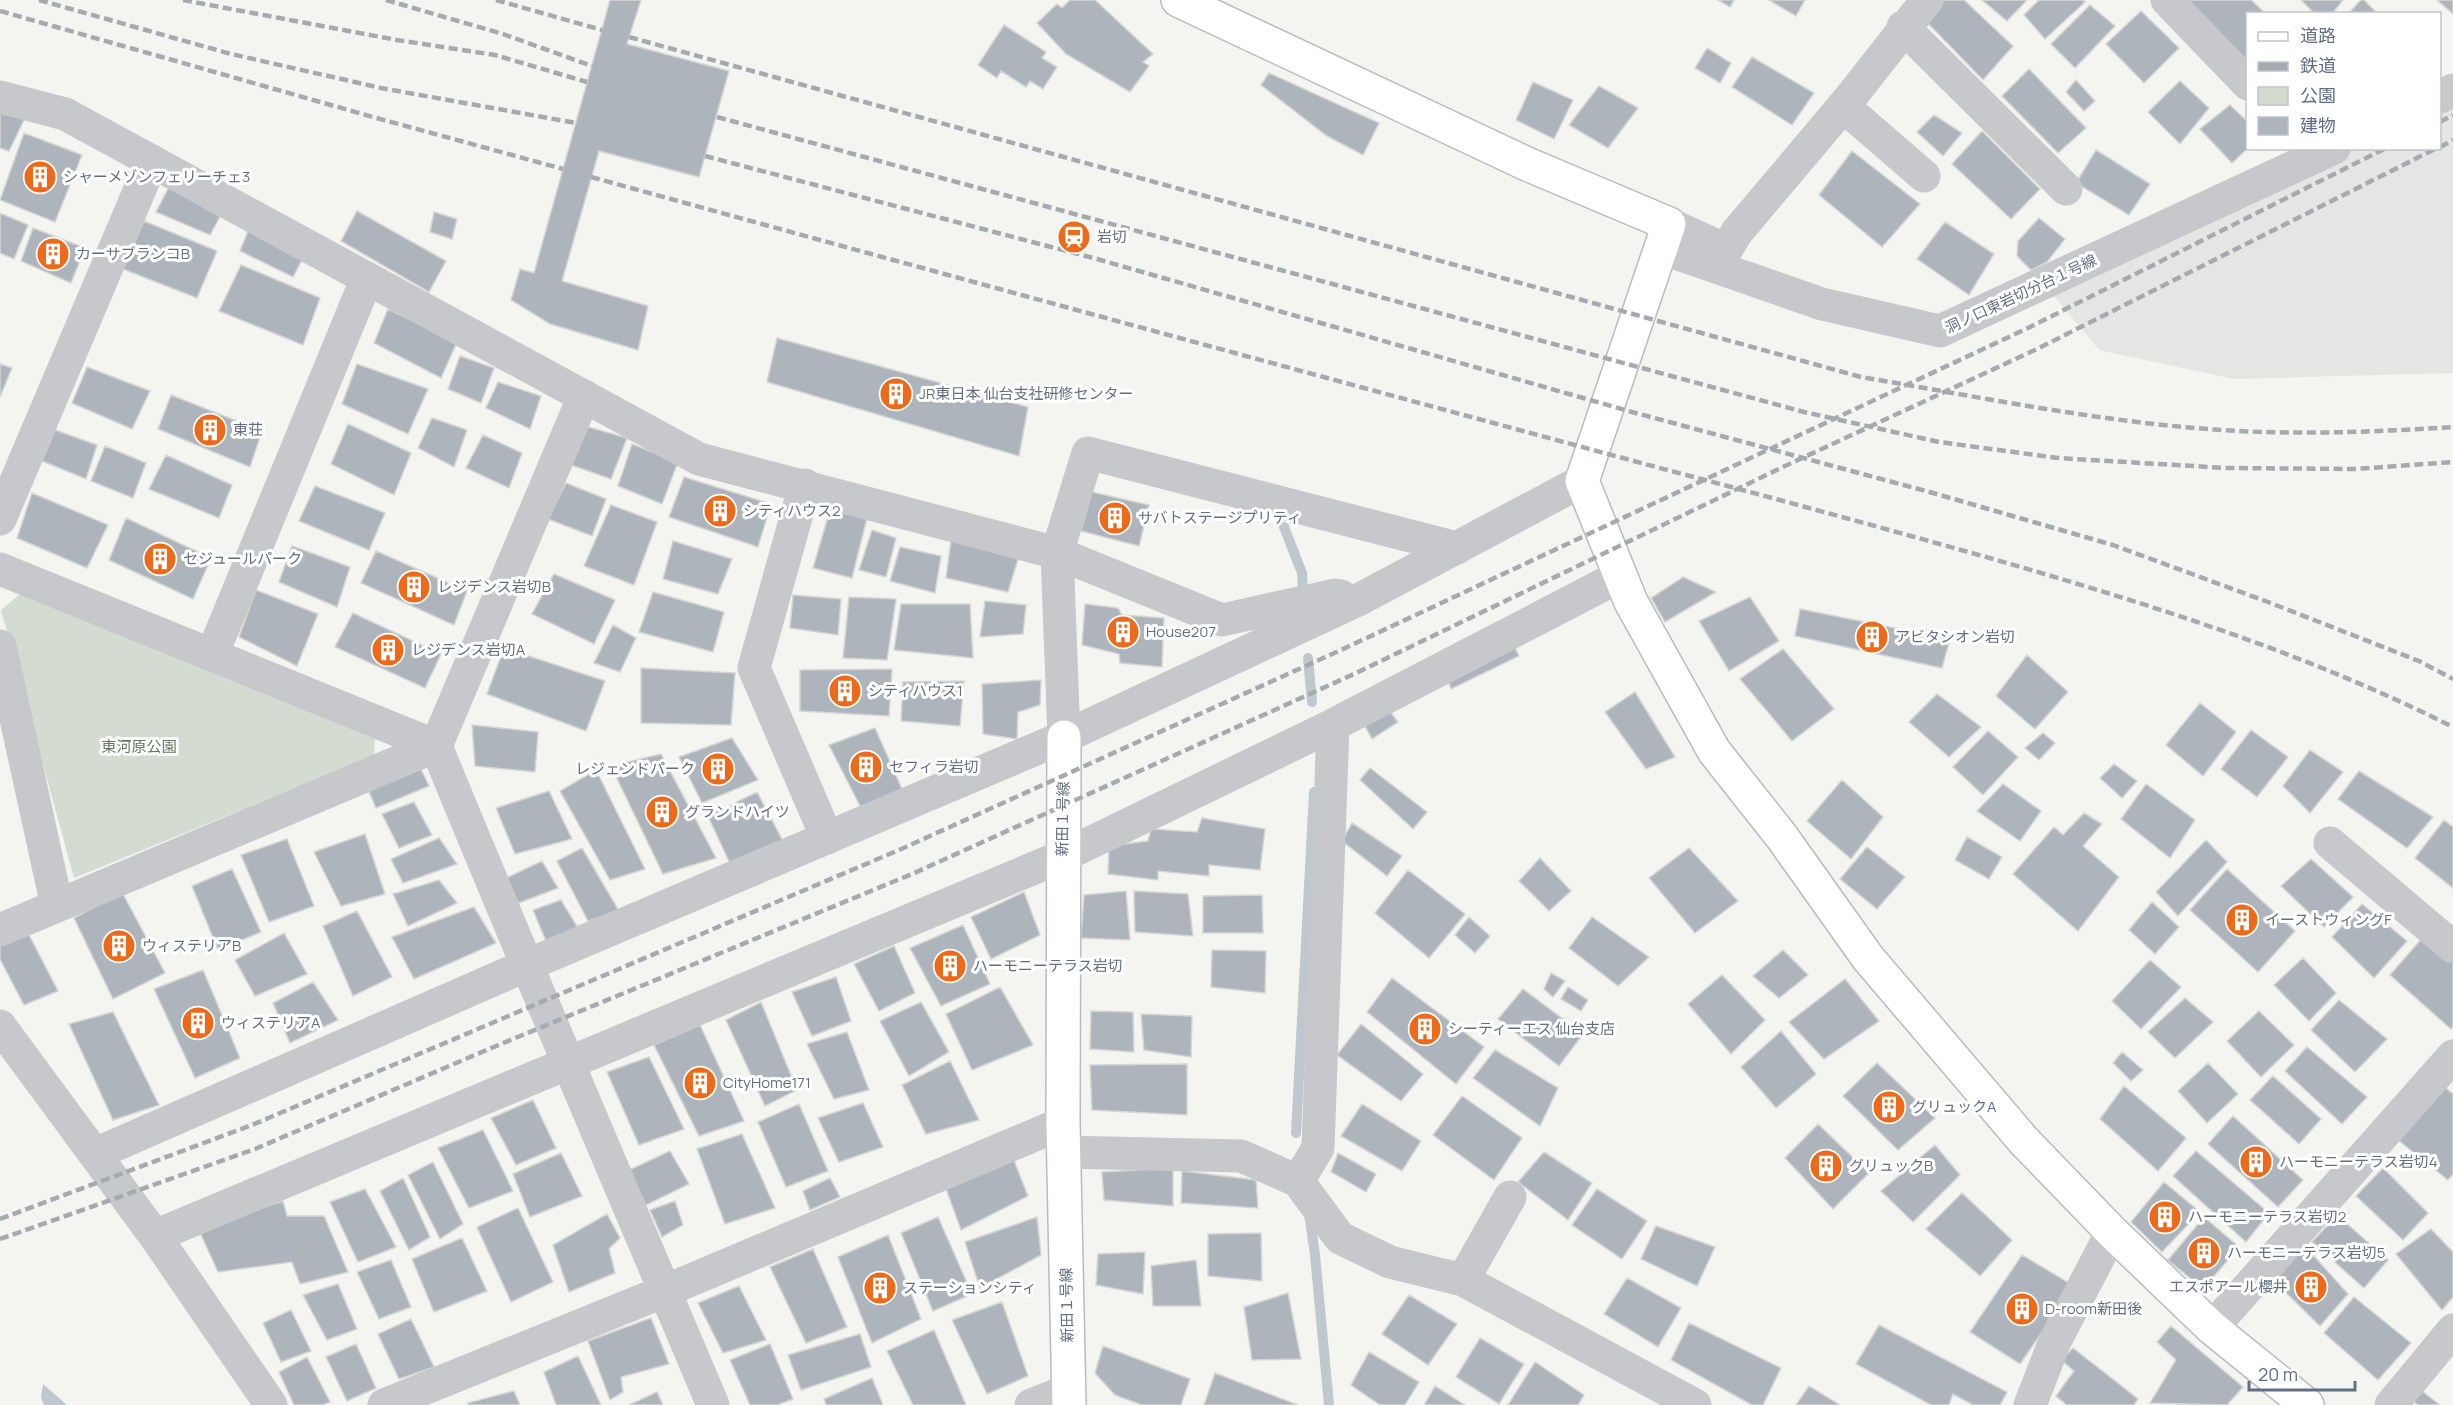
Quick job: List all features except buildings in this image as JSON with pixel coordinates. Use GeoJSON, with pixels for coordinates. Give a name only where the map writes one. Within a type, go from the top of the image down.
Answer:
{"type":"FeatureCollection","features":[{"type":"Feature","properties":{"kind":"street"},"geometry":{"type":"LineString","coordinates":[[1178,0],[1527,164],[1665,236],[1726,250],[1737,232],[1843,106],[1903,27],[1927,0]]}},
{"type":"Feature","properties":{"kind":"street"},"geometry":{"type":"LineString","coordinates":[[2167,0],[2246,83]]}},
{"type":"Feature","properties":{"kind":"street"},"geometry":{"type":"LineString","coordinates":[[1903,27],[2066,189]]}},
{"type":"Feature","properties":{"kind":"street"},"geometry":{"type":"LineString","coordinates":[[0,97],[65,114],[699,459],[1057,552],[1222,620],[1335,595],[1360,599]]}},
{"type":"Feature","properties":{"kind":"street"},"geometry":{"type":"LineString","coordinates":[[1843,106],[1924,176]]}},
{"type":"Feature","properties":{"kind":"street","name":"洞ノ口東岩切分台１号線"},"geometry":{"type":"LineString","coordinates":[[1665,236],[1822,304],[1940,332],[2319,151]]}},
{"type":"Feature","properties":{"kind":"street"},"geometry":{"type":"LineString","coordinates":[[0,519],[152,161]]}},
{"type":"Feature","properties":{"kind":"street"},"geometry":{"type":"LineString","coordinates":[[1665,236],[1582,481],[1631,602],[1714,751],[1782,837],[1868,958],[2024,1141],[2112,1232],[2289,1400]]}},
{"type":"Feature","properties":{"kind":"street"},"geometry":{"type":"LineString","coordinates":[[212,656],[367,278]]}},
{"type":"Feature","properties":{"kind":"street"},"geometry":{"type":"LineString","coordinates":[[0,930],[436,746],[584,396]]}},
{"type":"Feature","properties":{"kind":"street","name":"新田１号線"},"geometry":{"type":"LineString","coordinates":[[1069,1397],[1063,1138],[1064,737],[1057,552],[1088,453],[1457,548]]}},
{"type":"Feature","properties":{"kind":"street"},"geometry":{"type":"LineString","coordinates":[[95,1154],[525,966],[1064,737],[1360,599],[1582,481]]}},
{"type":"Feature","properties":{"kind":"street"},"geometry":{"type":"LineString","coordinates":[[806,485],[754,668],[826,838]]}},
{"type":"Feature","properties":{"kind":"street"},"geometry":{"type":"LineString","coordinates":[[0,569],[436,746],[525,966],[569,1064],[713,1405]]}},
{"type":"Feature","properties":{"kind":"street"},"geometry":{"type":"LineString","coordinates":[[155,1236],[1063,856],[1333,725],[1620,576]]}},
{"type":"Feature","properties":{"kind":"street"},"geometry":{"type":"LineString","coordinates":[[0,646],[57,906]]}},
{"type":"Feature","properties":{"kind":"street"},"geometry":{"type":"LineString","coordinates":[[1298,1181],[1318,1148],[1333,725]]}},
{"type":"Feature","properties":{"kind":"street"},"geometry":{"type":"LineString","coordinates":[[2331,843],[2453,947]]}},
{"type":"Feature","properties":{"kind":"street"},"geometry":{"type":"LineString","coordinates":[[0,1026],[155,1236],[271,1405]]}},
{"type":"Feature","properties":{"kind":"street"},"geometry":{"type":"LineString","coordinates":[[2212,1328],[2453,1056]]}},
{"type":"Feature","properties":{"kind":"street"},"geometry":{"type":"LineString","coordinates":[[384,1405],[665,1291],[1063,1138],[1240,1156],[1298,1181],[1340,1238],[1390,1262],[1463,1280],[1695,1405]]}},
{"type":"Feature","properties":{"kind":"street"},"geometry":{"type":"LineString","coordinates":[[1463,1280],[1510,1197]]}},
{"type":"Feature","properties":{"kind":"street"},"geometry":{"type":"LineString","coordinates":[[2030,1405],[2055,1341],[2112,1232]]}},
{"type":"Feature","properties":{"kind":"street"},"geometry":{"type":"LineString","coordinates":[[2391,1405],[2453,1330]]}},
{"type":"Feature","properties":{"kind":"street"},"geometry":{"type":"LineString","coordinates":[[1032,1405],[1069,1397]]}},
{"type":"Feature","properties":{"kind":"shaded area"},"geometry":{"type":"Polygon","coordinates":[[[2453,99],[2453,373],[2234,379],[2099,350],[2054,296],[2352,150],[2441,150],[2441,105],[2453,99]]]}},
{"type":"Feature","properties":{"kind":"shaded area"},"geometry":{"type":"Polygon","coordinates":[[[43,1384],[67,1405],[44,1405],[41,1398],[43,1384]]]}},
{"type":"Feature","properties":{"kind":"green space","name":"東河原公園"},"geometry":{"type":"Polygon","coordinates":[[[20,594],[375,739],[374,756],[74,878],[1,610],[20,594]]]}},
{"type":"Feature","properties":{"kind":"waterway"},"geometry":{"type":"LineString","coordinates":[[1284,527],[1302,573],[1303,592]]}},
{"type":"Feature","properties":{"kind":"waterway"},"geometry":{"type":"LineString","coordinates":[[1308,658],[1312,702]]}},
{"type":"Feature","properties":{"kind":"waterway"},"geometry":{"type":"LineString","coordinates":[[1296,1133],[1314,792]]}},
{"type":"Feature","properties":{"kind":"waterway"},"geometry":{"type":"LineString","coordinates":[[1309,1213],[1329,1405]]}},
{"type":"Feature","properties":{"kind":"railway"},"geometry":{"type":"LineString","coordinates":[[39,0],[231,54],[381,88],[576,123]]}},
{"type":"Feature","properties":{"kind":"railway"},"geometry":{"type":"LineString","coordinates":[[183,0],[397,40],[495,55],[587,82]]}},
{"type":"Feature","properties":{"kind":"railway"},"geometry":{"type":"LineString","coordinates":[[386,0],[503,34],[592,66]]}},
{"type":"Feature","properties":{"kind":"railway"},"geometry":{"type":"LineString","coordinates":[[496,0],[602,30]]}},
{"type":"Feature","properties":{"kind":"railway"},"geometry":{"type":"LineString","coordinates":[[0,11],[563,169]]}},
{"type":"Feature","properties":{"kind":"railway"},"geometry":{"type":"LineString","coordinates":[[629,37],[1861,377],[2040,408],[2130,421],[2221,430],[2308,433],[2453,427]]}},
{"type":"Feature","properties":{"kind":"railway"},"geometry":{"type":"LineString","coordinates":[[2441,121],[2453,115]]}},
{"type":"Feature","properties":{"kind":"railway"},"geometry":{"type":"LineString","coordinates":[[717,117],[1804,412],[1939,442],[2058,458],[2226,468],[2355,469],[2453,462]]}},
{"type":"Feature","properties":{"kind":"railway"},"geometry":{"type":"LineString","coordinates":[[2441,146],[2453,140]]}},
{"type":"Feature","properties":{"kind":"railway"},"geometry":{"type":"LineString","coordinates":[[0,1219],[252,1125],[899,850],[1341,650],[2028,328],[2382,150]]}},
{"type":"Feature","properties":{"kind":"railway"},"geometry":{"type":"LineString","coordinates":[[0,1239],[255,1149],[496,1046],[912,874],[1354,674],[1785,466],[2037,349],[2433,150]]}},
{"type":"Feature","properties":{"kind":"railway"},"geometry":{"type":"LineString","coordinates":[[705,156],[1097,259],[1632,412],[1926,491],[2113,545],[2419,661],[2453,679]]}},
{"type":"Feature","properties":{"kind":"railway"},"geometry":{"type":"LineString","coordinates":[[591,177],[2046,574],[2165,611],[2282,652],[2340,675],[2453,727]]}},
{"type":"Feature","properties":{"kind":"place","name":"シャーメゾンフェリーチェ3"},"geometry":{"type":"Point","coordinates":[40,177]}},
{"type":"Feature","properties":{"kind":"place","name":"岩切"},"geometry":{"type":"Point","coordinates":[1074,237]}},
{"type":"Feature","properties":{"kind":"place","name":"カーサブランコB"},"geometry":{"type":"Point","coordinates":[53,254]}},
{"type":"Feature","properties":{"kind":"place","name":"JR東日本 仙台支社研修センター"},"geometry":{"type":"Point","coordinates":[896,394]}},
{"type":"Feature","properties":{"kind":"place","name":"東荘"},"geometry":{"type":"Point","coordinates":[210,430]}},
{"type":"Feature","properties":{"kind":"place","name":"シティハウス2"},"geometry":{"type":"Point","coordinates":[720,511]}},
{"type":"Feature","properties":{"kind":"place","name":"サバトステージプリティ"},"geometry":{"type":"Point","coordinates":[1115,518]}},
{"type":"Feature","properties":{"kind":"place","name":"セジュールパーク"},"geometry":{"type":"Point","coordinates":[160,559]}},
{"type":"Feature","properties":{"kind":"place","name":"レジデンス岩切B"},"geometry":{"type":"Point","coordinates":[414,587]}},
{"type":"Feature","properties":{"kind":"place","name":"House207"},"geometry":{"type":"Point","coordinates":[1123,632]}},
{"type":"Feature","properties":{"kind":"place","name":"アビタシオン岩切"},"geometry":{"type":"Point","coordinates":[1872,637]}},
{"type":"Feature","properties":{"kind":"place","name":"レジデンス岩切A"},"geometry":{"type":"Point","coordinates":[388,650]}},
{"type":"Feature","properties":{"kind":"place","name":"シティハウス1"},"geometry":{"type":"Point","coordinates":[845,691]}},
{"type":"Feature","properties":{"kind":"place","name":"セフィラ岩切"},"geometry":{"type":"Point","coordinates":[866,767]}},
{"type":"Feature","properties":{"kind":"place","name":"レジェンドパーク"},"geometry":{"type":"Point","coordinates":[718,769]}},
{"type":"Feature","properties":{"kind":"place","name":"グランドハイツ"},"geometry":{"type":"Point","coordinates":[662,812]}},
{"type":"Feature","properties":{"kind":"place","name":"イーストウィングF"},"geometry":{"type":"Point","coordinates":[2242,920]}},
{"type":"Feature","properties":{"kind":"place","name":"ウィステリアB"},"geometry":{"type":"Point","coordinates":[119,946]}},
{"type":"Feature","properties":{"kind":"place","name":"ハーモニーテラス岩切"},"geometry":{"type":"Point","coordinates":[950,966]}},
{"type":"Feature","properties":{"kind":"place","name":"ウィステリアA"},"geometry":{"type":"Point","coordinates":[198,1023]}},
{"type":"Feature","properties":{"kind":"place","name":"シーティーエス 仙台支店"},"geometry":{"type":"Point","coordinates":[1425,1029]}},
{"type":"Feature","properties":{"kind":"place","name":"CityHome171"},"geometry":{"type":"Point","coordinates":[700,1083]}},
{"type":"Feature","properties":{"kind":"place","name":"グリュックA"},"geometry":{"type":"Point","coordinates":[1889,1107]}},
{"type":"Feature","properties":{"kind":"place","name":"ハーモニーテラス岩切4"},"geometry":{"type":"Point","coordinates":[2256,1162]}},
{"type":"Feature","properties":{"kind":"place","name":"グリュックB"},"geometry":{"type":"Point","coordinates":[1826,1166]}},
{"type":"Feature","properties":{"kind":"place","name":"ハーモニーテラス岩切2"},"geometry":{"type":"Point","coordinates":[2165,1217]}},
{"type":"Feature","properties":{"kind":"place","name":"ハーモニーテラス岩切5"},"geometry":{"type":"Point","coordinates":[2204,1253]}},
{"type":"Feature","properties":{"kind":"place","name":"エスポアール櫻井"},"geometry":{"type":"Point","coordinates":[2311,1287]}},
{"type":"Feature","properties":{"kind":"place","name":"ステーションシティ"},"geometry":{"type":"Point","coordinates":[880,1288]}},
{"type":"Feature","properties":{"kind":"place","name":"D-room新田後"},"geometry":{"type":"Point","coordinates":[2022,1309]}}]}
